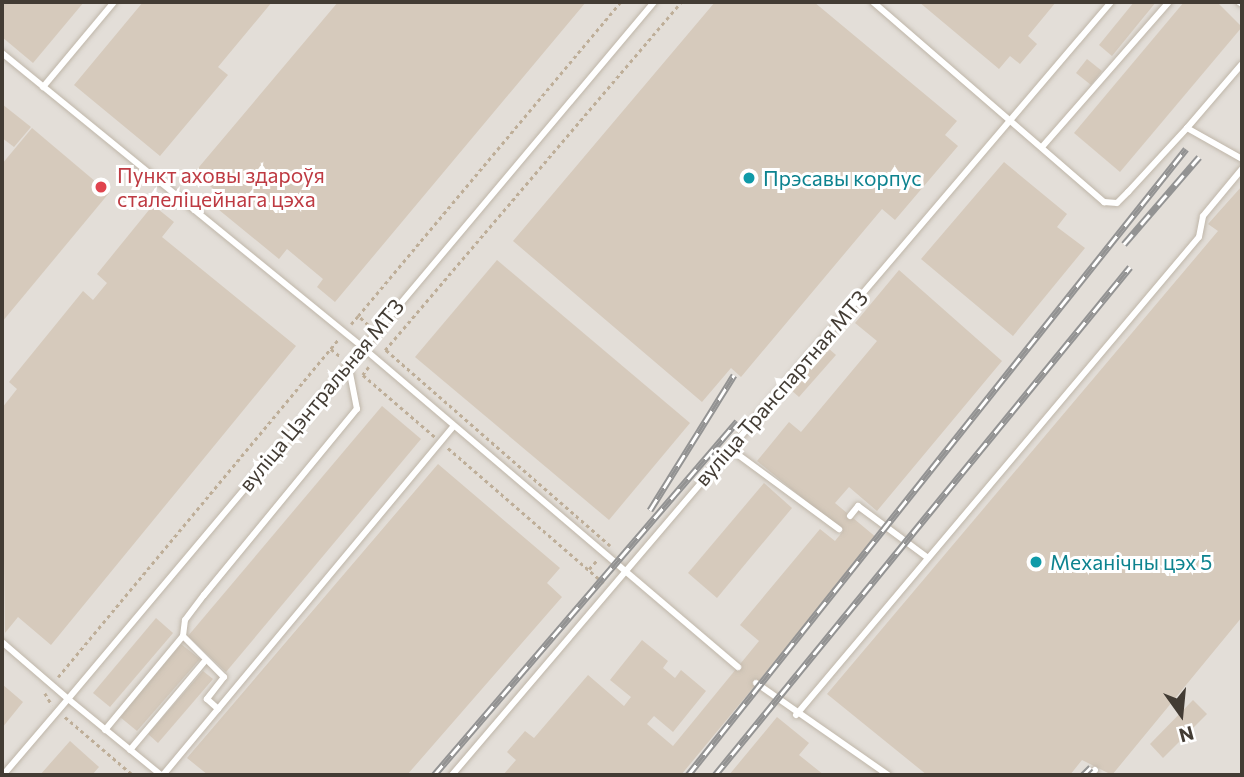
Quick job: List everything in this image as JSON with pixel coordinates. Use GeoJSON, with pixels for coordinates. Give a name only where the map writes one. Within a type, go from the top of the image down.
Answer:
{"type":"FeatureCollection","features":[{"type":"Feature","properties":{"kind":"lane"},"geometry":{"type":"LineString","coordinates":[[43,87],[114,2]]}},
{"type":"Feature","properties":{"kind":"lane","name":"вуліца Цэнтральная МТЗ"},"geometry":{"type":"LineString","coordinates":[[3,775],[654,2]]}},
{"type":"Feature","properties":{"kind":"lane"},"geometry":{"type":"LineString","coordinates":[[873,2],[1014,121],[1104,202],[1117,203],[1242,64]]}},
{"type":"Feature","properties":{"kind":"lane","name":"вуліца Транспартная МТЗ"},"geometry":{"type":"LineString","coordinates":[[452,775],[622,570],[1014,121],[1111,2]]}},
{"type":"Feature","properties":{"kind":"lane"},"geometry":{"type":"LineString","coordinates":[[1042,147],[1169,2]]}},
{"type":"Feature","properties":{"kind":"lane"},"geometry":{"type":"LineString","coordinates":[[2,53],[377,359],[738,667]]}},
{"type":"Feature","properties":{"kind":"lane"},"geometry":{"type":"LineString","coordinates":[[1187,128],[1242,159]]}},
{"type":"Feature","properties":{"kind":"lane"},"geometry":{"type":"LineString","coordinates":[[796,715],[1199,237],[1203,216],[1242,169]]}},
{"type":"Feature","properties":{"kind":"lane"},"geometry":{"type":"LineString","coordinates":[[105,730],[183,636],[197,604],[357,409],[348,363]]}},
{"type":"Feature","properties":{"kind":"lane"},"geometry":{"type":"LineString","coordinates":[[2,642],[162,775],[454,426]]}},
{"type":"Feature","properties":{"kind":"lane"},"geometry":{"type":"LineString","coordinates":[[729,448],[839,528]]}},
{"type":"Feature","properties":{"kind":"lane"},"geometry":{"type":"LineString","coordinates":[[850,516],[858,506],[928,558]]}},
{"type":"Feature","properties":{"kind":"lane"},"geometry":{"type":"LineString","coordinates":[[130,750],[208,656],[183,636]]}},
{"type":"Feature","properties":{"kind":"lane"},"geometry":{"type":"LineString","coordinates":[[204,662],[224,677],[206,699],[218,709]]}},
{"type":"Feature","properties":{"kind":"lane"},"geometry":{"type":"LineString","coordinates":[[757,683],[796,715],[888,775]]}},
{"type":"Feature","properties":{"kind":"path"},"geometry":{"type":"LineString","coordinates":[[390,343],[358,316],[621,2]]}},
{"type":"Feature","properties":{"kind":"path"},"geometry":{"type":"LineString","coordinates":[[384,350],[612,544],[589,569],[363,375],[377,359],[384,350],[681,2]]}},
{"type":"Feature","properties":{"kind":"shaded area"},"geometry":{"type":"Polygon","coordinates":[[[2,2],[1242,2],[1242,775],[2,775],[2,2]]]}},
{"type":"Feature","properties":{"kind":"building"},"geometry":{"type":"Polygon","coordinates":[[[2,2],[84,2],[33,63],[2,37],[2,2]]]}},
{"type":"Feature","properties":{"kind":"building"},"geometry":{"type":"Polygon","coordinates":[[[143,2],[272,2],[218,67],[228,75],[160,156],[74,85],[143,2]]]}},
{"type":"Feature","properties":{"kind":"building"},"geometry":{"type":"Polygon","coordinates":[[[338,2],[586,2],[335,302],[317,287],[323,279],[287,249],[279,259],[213,205],[221,195],[194,173],[338,2]]]}},
{"type":"Feature","properties":{"kind":"building","name":"Прэсавы корпус"},"geometry":{"type":"Polygon","coordinates":[[[715,2],[814,2],[957,121],[945,135],[958,146],[895,220],[882,209],[741,377],[731,368],[702,402],[513,241],[715,2]]]}},
{"type":"Feature","properties":{"kind":"building"},"geometry":{"type":"Polygon","coordinates":[[[919,2],[1056,2],[1028,36],[1037,44],[1020,64],[1010,56],[999,69],[919,2]]]}},
{"type":"Feature","properties":{"kind":"building"},"geometry":{"type":"Polygon","coordinates":[[[1134,2],[1156,2],[1112,56],[1099,45],[1134,2]]]}},
{"type":"Feature","properties":{"kind":"building"},"geometry":{"type":"Polygon","coordinates":[[[1184,2],[1217,2],[1242,27],[1120,172],[1074,133],[1184,2]]]}},
{"type":"Feature","properties":{"kind":"building"},"geometry":{"type":"Polygon","coordinates":[[[1087,59],[1102,71],[1091,85],[1076,73],[1087,59]]]}},
{"type":"Feature","properties":{"kind":"building"},"geometry":{"type":"Polygon","coordinates":[[[2,104],[31,127],[14,147],[2,138],[2,104]]]}},
{"type":"Feature","properties":{"kind":"building"},"geometry":{"type":"Polygon","coordinates":[[[32,128],[109,193],[2,322],[2,164],[32,128]]]}},
{"type":"Feature","properties":{"kind":"building"},"geometry":{"type":"Polygon","coordinates":[[[1004,162],[1067,214],[1057,227],[1085,248],[1013,336],[921,259],[1004,162]]]}},
{"type":"Feature","properties":{"kind":"building","name":"Механічны цэх 5"},"geometry":{"type":"Polygon","coordinates":[[[1242,186],[1242,617],[1112,775],[1082,760],[1070,775],[927,775],[827,694],[1218,231],[1208,224],[1242,186]]]}},
{"type":"Feature","properties":{"kind":"building"},"geometry":{"type":"Polygon","coordinates":[[[153,205],[174,222],[162,237],[296,346],[51,645],[18,617],[5,633],[2,408],[17,389],[9,382],[83,291],[93,300],[107,283],[97,274],[153,205]]]}},
{"type":"Feature","properties":{"kind":"building"},"geometry":{"type":"Polygon","coordinates":[[[497,260],[690,423],[609,520],[415,357],[497,260]]]}},
{"type":"Feature","properties":{"kind":"building"},"geometry":{"type":"Polygon","coordinates":[[[899,270],[1002,361],[877,511],[849,487],[835,503],[877,538],[681,775],[503,775],[516,760],[507,752],[525,731],[534,738],[588,675],[624,706],[631,697],[610,680],[642,640],[668,661],[663,668],[675,678],[681,670],[706,691],[673,732],[654,716],[647,724],[673,746],[759,641],[740,625],[820,529],[835,541],[843,531],[757,461],[789,422],[801,432],[877,341],[855,323],[899,270]]]}},
{"type":"Feature","properties":{"kind":"building"},"geometry":{"type":"Polygon","coordinates":[[[828,348],[836,355],[799,397],[791,390],[828,348]]]}},
{"type":"Feature","properties":{"kind":"building"},"geometry":{"type":"Polygon","coordinates":[[[382,406],[421,439],[226,672],[188,636],[382,406]]]}},
{"type":"Feature","properties":{"kind":"building"},"geometry":{"type":"Polygon","coordinates":[[[438,464],[560,568],[547,583],[562,597],[407,775],[208,775],[187,758],[438,464]]]}},
{"type":"Feature","properties":{"kind":"building"},"geometry":{"type":"Polygon","coordinates":[[[764,483],[792,508],[717,598],[688,573],[764,483]]]}},
{"type":"Feature","properties":{"kind":"building"},"geometry":{"type":"Polygon","coordinates":[[[156,618],[173,633],[110,707],[93,693],[156,618]]]}},
{"type":"Feature","properties":{"kind":"building"},"geometry":{"type":"Polygon","coordinates":[[[181,644],[200,659],[137,731],[120,717],[181,644]]]}},
{"type":"Feature","properties":{"kind":"building"},"geometry":{"type":"Polygon","coordinates":[[[203,671],[213,679],[158,743],[148,734],[203,671]]]}},
{"type":"Feature","properties":{"kind":"building"},"geometry":{"type":"Polygon","coordinates":[[[2,684],[23,702],[2,728],[2,684]]]}},
{"type":"Feature","properties":{"kind":"building"},"geometry":{"type":"Polygon","coordinates":[[[1193,700],[1207,714],[1163,758],[1150,744],[1193,700]]]}},
{"type":"Feature","properties":{"kind":"building"},"geometry":{"type":"Polygon","coordinates":[[[777,717],[809,743],[799,755],[824,775],[729,775],[777,717]]]}},
{"type":"Feature","properties":{"kind":"building"},"geometry":{"type":"Polygon","coordinates":[[[70,741],[99,767],[92,775],[40,775],[70,741]]]}},
{"type":"Feature","properties":{"kind":"railway"},"geometry":{"type":"LineString","coordinates":[[688,775],[1186,149]]}},
{"type":"Feature","properties":{"kind":"railway"},"geometry":{"type":"LineString","coordinates":[[1124,244],[1199,157]]}},
{"type":"Feature","properties":{"kind":"railway"},"geometry":{"type":"LineString","coordinates":[[715,775],[1130,267]]}},
{"type":"Feature","properties":{"kind":"railway"},"geometry":{"type":"LineString","coordinates":[[650,510],[734,375]]}},
{"type":"Feature","properties":{"kind":"railway"},"geometry":{"type":"LineString","coordinates":[[434,775],[737,421]]}},
{"type":"Feature","properties":{"kind":"railway"},"geometry":{"type":"LineString","coordinates":[[1083,775],[1091,767]]}},
{"type":"Feature","properties":{"kind":"place","name":"Прэсавы корпус"},"geometry":{"type":"Point","coordinates":[749,178]}},
{"type":"Feature","properties":{"kind":"place","name":"Пункт аховы здароўя сталеліцейнага цэха"},"geometry":{"type":"Point","coordinates":[101,187]}},
{"type":"Feature","properties":{"kind":"place","name":"Механічны цэх 5"},"geometry":{"type":"Point","coordinates":[1036,562]}}]}
